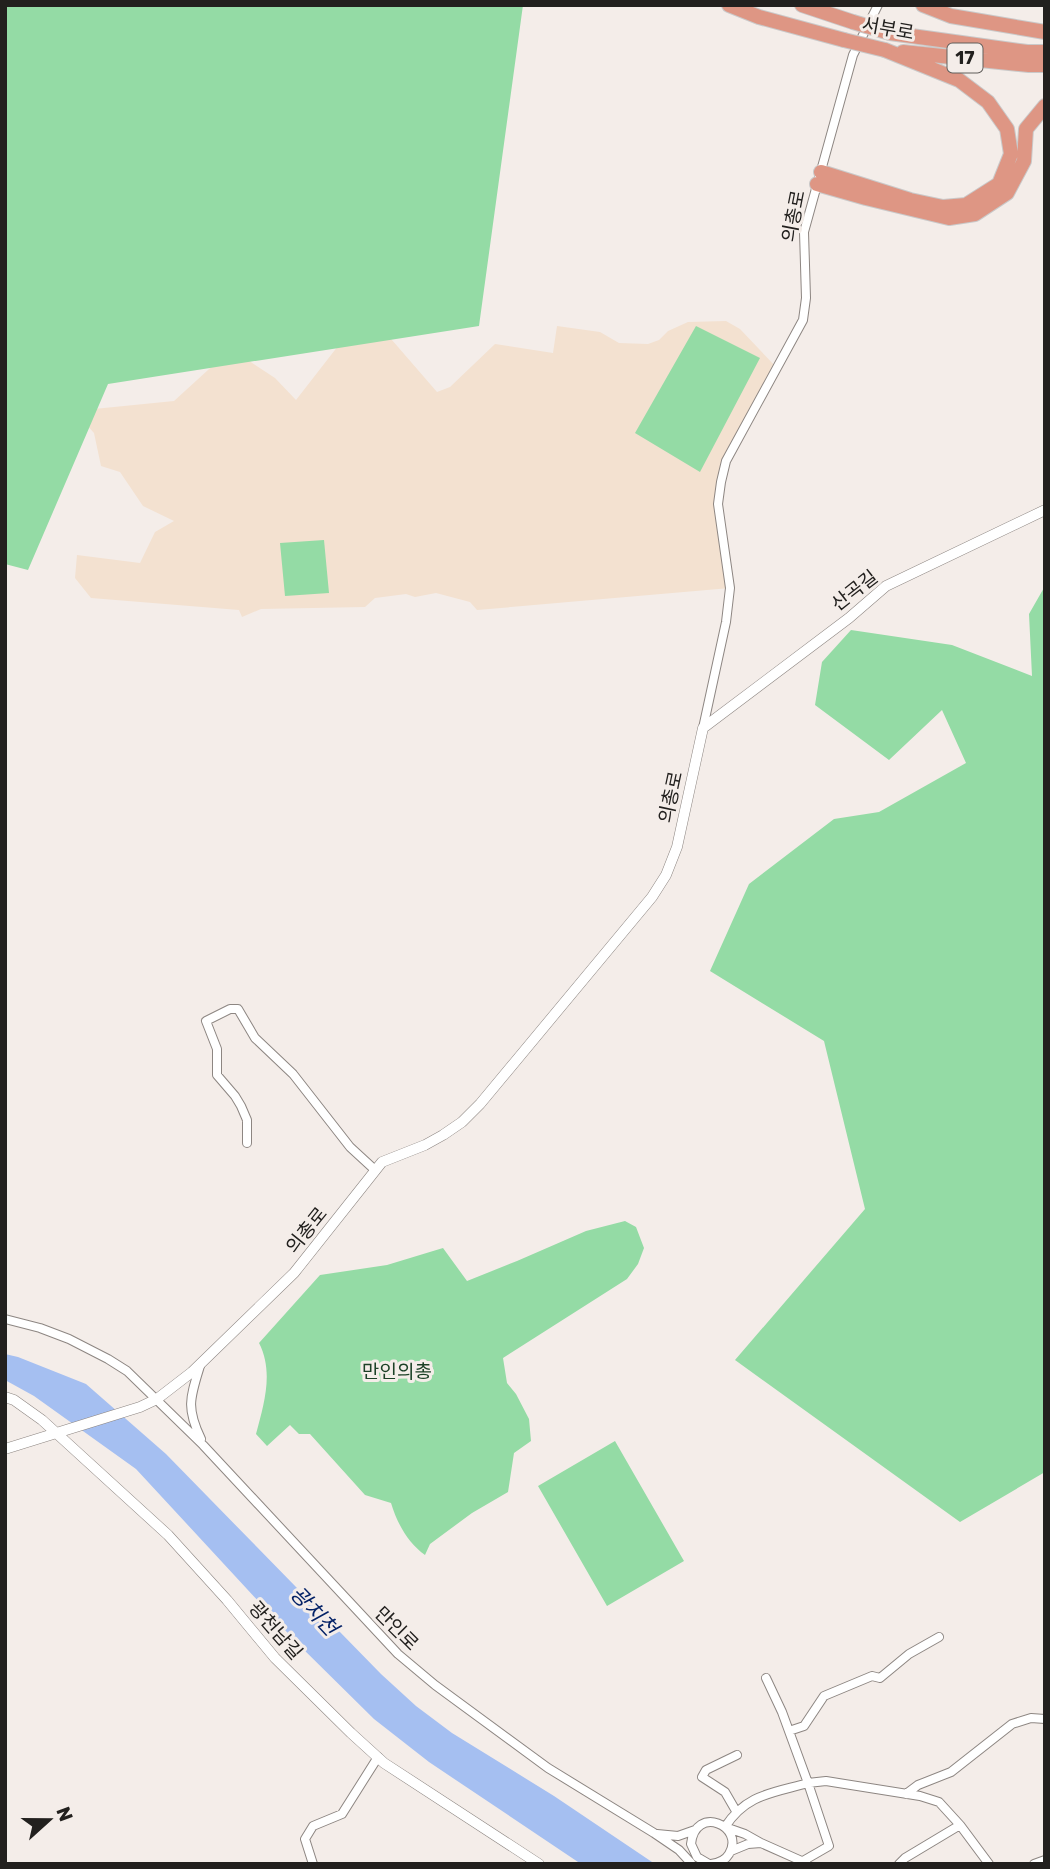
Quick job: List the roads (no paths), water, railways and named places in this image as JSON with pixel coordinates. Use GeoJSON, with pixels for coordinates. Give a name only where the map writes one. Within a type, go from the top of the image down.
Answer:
{"type":"FeatureCollection","features":[{"type":"Feature","properties":{"kind":"highway","name":"서부로"},"geometry":{"type":"LineString","coordinates":[[729,5],[759,17],[885,50],[1045,65]]}},
{"type":"Feature","properties":{"kind":"highway","name":"서부로"},"geometry":{"type":"LineString","coordinates":[[802,5],[890,33],[1027,52],[1045,51]]}},
{"type":"Feature","properties":{"kind":"highway"},"geometry":{"type":"LineString","coordinates":[[923,5],[951,16],[1045,32]]}},
{"type":"Feature","properties":{"kind":"highway"},"geometry":{"type":"LineString","coordinates":[[819,178],[943,207],[966,205],[999,184],[1011,154],[1007,130],[988,102],[959,80],[885,50]]}},
{"type":"Feature","properties":{"kind":"highway"},"geometry":{"type":"LineString","coordinates":[[819,178],[866,198],[948,218],[975,214],[1007,193],[1024,161],[1026,129],[1045,106]]}},
{"type":"Feature","properties":{"kind":"street","name":"의총로"},"geometry":{"type":"LineString","coordinates":[[59,1432],[140,1407],[157,1399],[200,1366],[293,1273],[382,1162],[434,1140],[465,1119],[493,1090],[652,897],[666,875],[677,847],[726,622],[730,588],[718,504],[726,461],[803,320],[806,298],[804,232],[853,55],[878,5]]}},
{"type":"Feature","properties":{"kind":"street","name":"산곡길"},"geometry":{"type":"LineString","coordinates":[[703,728],[849,618],[886,586],[1045,510]]}},
{"type":"Feature","properties":{"kind":"street"},"geometry":{"type":"LineString","coordinates":[[247,1143],[247,1120],[235,1096],[217,1075],[217,1049],[206,1021],[230,1009],[238,1009],[255,1038],[293,1074],[350,1147],[375,1170]]}},
{"type":"Feature","properties":{"kind":"street","name":"만인로"},"geometry":{"type":"LineString","coordinates":[[5,1319],[69,1339],[127,1371],[203,1445],[392,1648],[435,1685],[548,1768],[654,1833],[679,1850],[691,1864]]}},
{"type":"Feature","properties":{"kind":"street"},"geometry":{"type":"LineString","coordinates":[[200,1366],[190,1410],[203,1445]]}},
{"type":"Feature","properties":{"kind":"street","name":"광천남길"},"geometry":{"type":"LineString","coordinates":[[5,1396],[59,1432],[167,1535],[227,1600],[275,1658],[378,1757],[539,1864]]}},
{"type":"Feature","properties":{"kind":"street"},"geometry":{"type":"LineString","coordinates":[[5,1449],[59,1432]]}},
{"type":"Feature","properties":{"kind":"street"},"geometry":{"type":"LineString","coordinates":[[789,1731],[804,1726],[824,1696],[872,1676],[880,1678],[909,1654],[939,1637]]}},
{"type":"Feature","properties":{"kind":"street"},"geometry":{"type":"LineString","coordinates":[[654,1833],[678,1836],[705,1823],[717,1823],[805,1863],[830,1846],[789,1731],[766,1678]]}},
{"type":"Feature","properties":{"kind":"street"},"geometry":{"type":"LineString","coordinates":[[905,1794],[918,1785],[951,1772],[1012,1724],[1031,1718],[1045,1719]]}},
{"type":"Feature","properties":{"kind":"street"},"geometry":{"type":"LineString","coordinates":[[736,1811],[725,1792],[702,1777],[706,1770],[737,1755]]}},
{"type":"Feature","properties":{"kind":"street"},"geometry":{"type":"LineString","coordinates":[[313,1864],[305,1839],[313,1826],[342,1814],[378,1757]]}},
{"type":"Feature","properties":{"kind":"street"},"geometry":{"type":"LineString","coordinates":[[725,1827],[736,1811],[760,1796],[826,1781],[939,1802],[989,1864]]}},
{"type":"Feature","properties":{"kind":"street"},"geometry":{"type":"LineString","coordinates":[[899,1864],[960,1825]]}},
{"type":"Feature","properties":{"kind":"street"},"geometry":{"type":"LineString","coordinates":[[725,1827],[733,1842],[731,1851]]}},
{"type":"Feature","properties":{"kind":"street"},"geometry":{"type":"LineString","coordinates":[[691,1864],[692,1837],[696,1829]]}},
{"type":"Feature","properties":{"kind":"street"},"geometry":{"type":"LineString","coordinates":[[679,1850],[693,1853],[709,1864],[723,1860],[731,1851],[748,1844],[761,1843]]}},
{"type":"Feature","properties":{"kind":"street"},"geometry":{"type":"LineString","coordinates":[[1034,1864],[1045,1860]]}},
{"type":"Feature","properties":{"kind":"water","name":"광치천"},"geometry":{"type":"Polygon","coordinates":[[[5,1354],[86,1384],[166,1454],[381,1674],[416,1706],[452,1733],[554,1796],[655,1864],[581,1864],[429,1762],[374,1719],[297,1643],[136,1469],[34,1396],[5,1380],[5,1354]]]}},
{"type":"Feature","properties":{"kind":"park label","name":"만인의총"},"geometry":{"type":"Point","coordinates":[397,1371]}}]}
